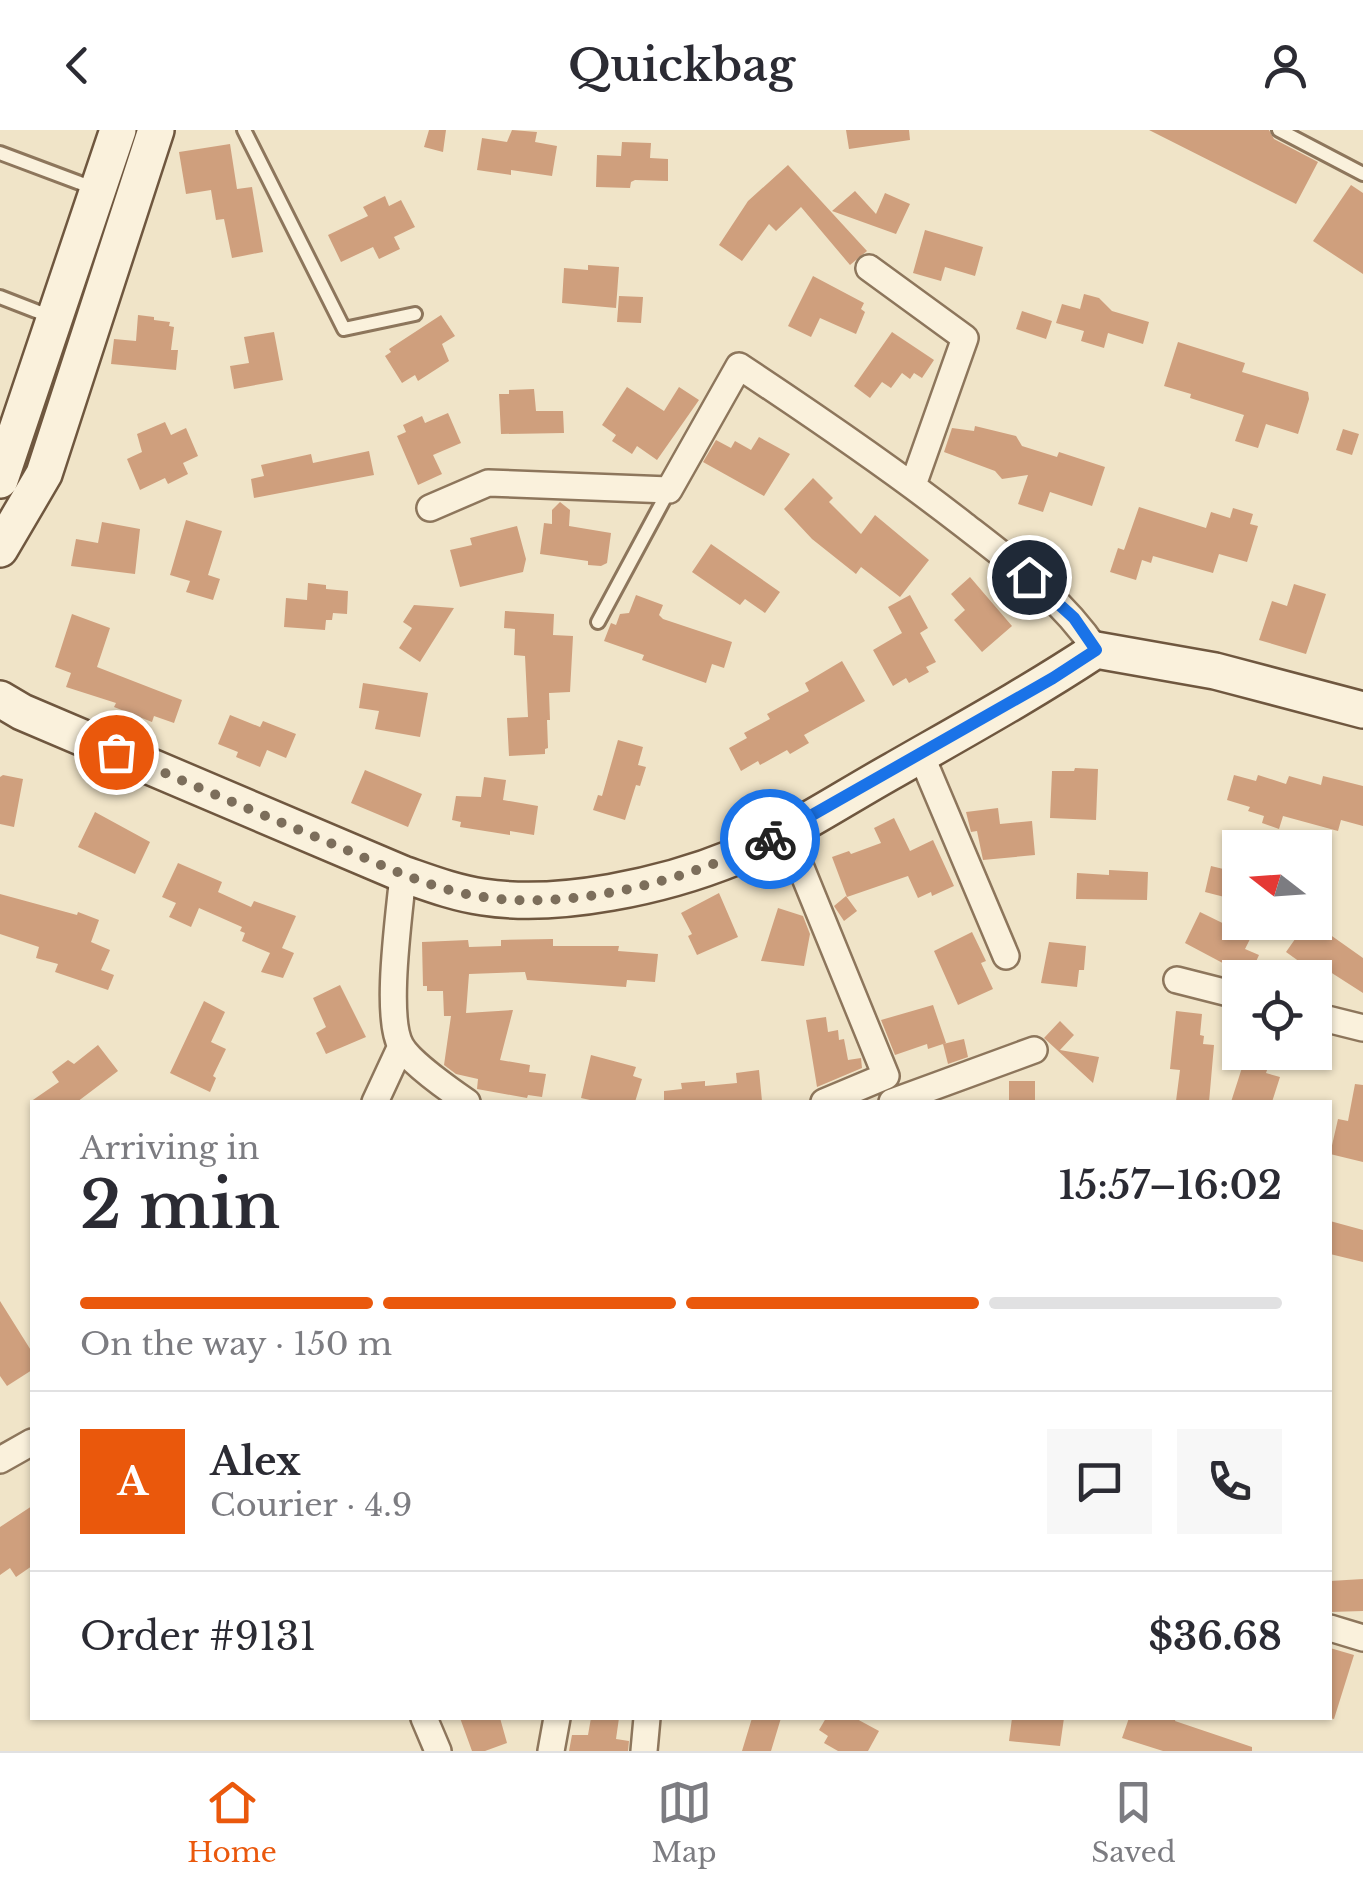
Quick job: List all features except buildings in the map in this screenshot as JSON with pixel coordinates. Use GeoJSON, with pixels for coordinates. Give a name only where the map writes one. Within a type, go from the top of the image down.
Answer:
{"type":"FeatureCollection","features":[{"type":"Feature","properties":{"kind":"street"},"geometry":{"type":"LineString","coordinates":[[0,480],[118,130]]}},
{"type":"Feature","properties":{"kind":"street"},"geometry":{"type":"LineString","coordinates":[[0,549],[44,474],[156,130]]}},
{"type":"Feature","properties":{"kind":"street"},"geometry":{"type":"LineString","coordinates":[[869,268],[964,338],[913,485]]}},
{"type":"Feature","properties":{"kind":"street"},"geometry":{"type":"LineString","coordinates":[[430,508],[488,482],[669,490],[739,366],[913,485],[1006,557],[1074,618],[1096,650]]}},
{"type":"Feature","properties":{"kind":"street"},"geometry":{"type":"LineString","coordinates":[[0,699],[22,712],[403,874],[459,893],[536,900],[595,894],[680,875],[735,857],[921,755],[1096,650],[1215,671],[1363,710]]}},
{"type":"Feature","properties":{"kind":"street"},"geometry":{"type":"LineString","coordinates":[[921,755],[1006,956]]}},
{"type":"Feature","properties":{"kind":"street"},"geometry":{"type":"LineString","coordinates":[[786,831],[886,1076],[829,1100]]}},
{"type":"Feature","properties":{"kind":"street"},"geometry":{"type":"LineString","coordinates":[[376,1100],[401,1046],[394,978],[403,874]]}},
{"type":"Feature","properties":{"kind":"street"},"geometry":{"type":"LineString","coordinates":[[1177,980],[1222,991]]}},
{"type":"Feature","properties":{"kind":"street"},"geometry":{"type":"LineString","coordinates":[[1332,1020],[1363,1028]]}},
{"type":"Feature","properties":{"kind":"street"},"geometry":{"type":"LineString","coordinates":[[401,1046],[465,1100]]}},
{"type":"Feature","properties":{"kind":"street"},"geometry":{"type":"LineString","coordinates":[[897,1100],[1034,1050]]}},
{"type":"Feature","properties":{"kind":"street"},"geometry":{"type":"LineString","coordinates":[[0,1460],[30,1443]]}},
{"type":"Feature","properties":{"kind":"street"},"geometry":{"type":"LineString","coordinates":[[1332,1629],[1363,1638]]}},
{"type":"Feature","properties":{"kind":"street"},"geometry":{"type":"LineString","coordinates":[[425,1720],[438,1751]]}},
{"type":"Feature","properties":{"kind":"street"},"geometry":{"type":"LineString","coordinates":[[551,1751],[558,1720]]}},
{"type":"Feature","properties":{"kind":"street"},"geometry":{"type":"LineString","coordinates":[[644,1751],[647,1720]]}},
{"type":"Feature","properties":{"kind":"lane"},"geometry":{"type":"LineString","coordinates":[[244,130],[344,329],[415,314]]}},
{"type":"Feature","properties":{"kind":"lane"},"geometry":{"type":"LineString","coordinates":[[1278,130],[1363,174]]}},
{"type":"Feature","properties":{"kind":"lane"},"geometry":{"type":"LineString","coordinates":[[0,153],[98,190]]}},
{"type":"Feature","properties":{"kind":"lane"},"geometry":{"type":"LineString","coordinates":[[0,298],[54,318]]}},
{"type":"Feature","properties":{"kind":"lane"},"geometry":{"type":"LineString","coordinates":[[598,622],[669,490]]}},
{"type":"Feature","properties":{"kind":"way so far"},"geometry":{"type":"LineString","coordinates":[[116,752],[403,874],[487,898],[536,900],[595,894],[680,875],[735,857],[770,839]]}},
{"type":"Feature","properties":{"kind":"route"},"geometry":{"type":"LineString","coordinates":[[770,839],[921,755],[1096,650],[1074,618],[1029,577]]}}]}
